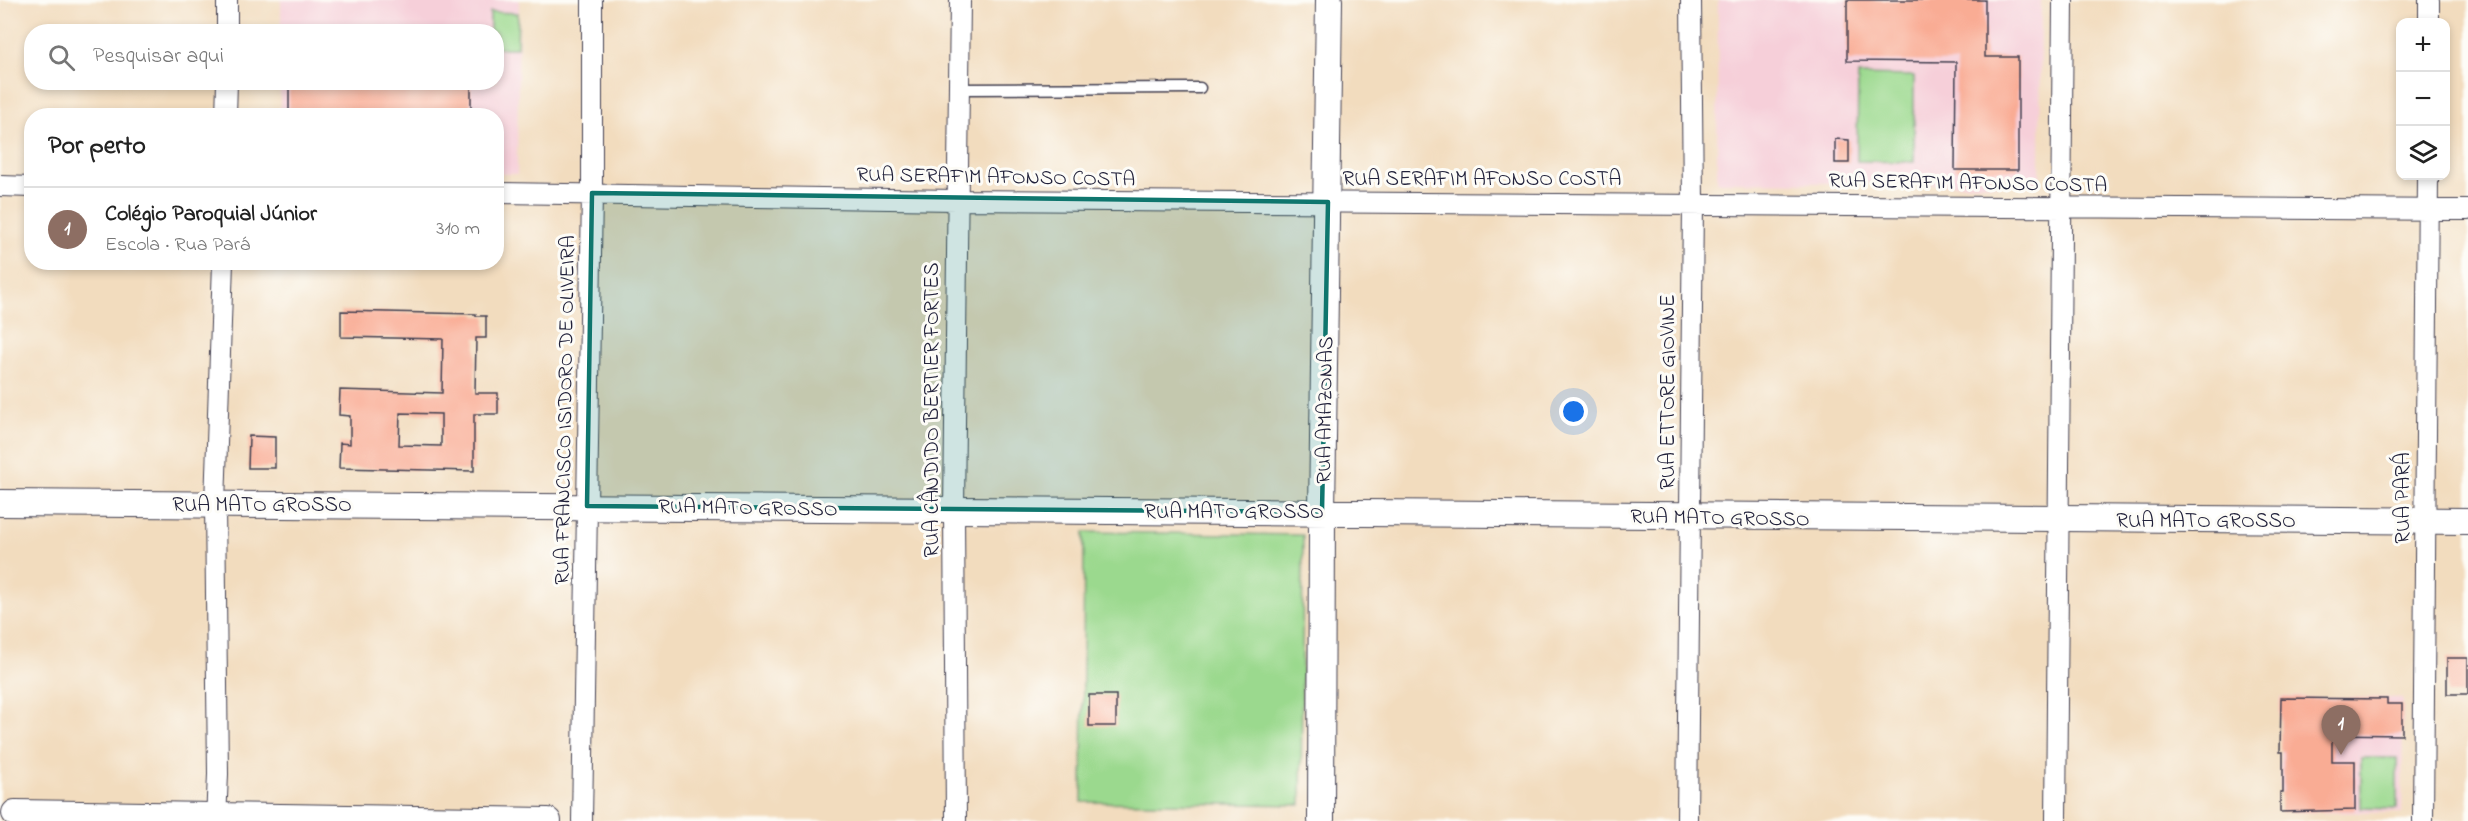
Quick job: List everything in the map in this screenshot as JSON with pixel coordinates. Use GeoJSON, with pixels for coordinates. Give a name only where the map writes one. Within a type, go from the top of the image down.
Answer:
{"type":"FeatureCollection","features":[{"type":"Feature","properties":{"kind":"street"},"geometry":{"type":"LineString","coordinates":[[227,0],[227,24]]}},
{"type":"Feature","properties":{"kind":"street","name":"RUA FRANCISCO ISIDORO DE OLIVEIRA"},"geometry":{"type":"LineString","coordinates":[[582,821],[592,193],[592,0]]}},
{"type":"Feature","properties":{"kind":"street","name":"RUA CÂNDIDO BERTIER FORTES"},"geometry":{"type":"LineString","coordinates":[[956,821],[954,509],[960,0]]}},
{"type":"Feature","properties":{"kind":"street","name":"RUA AMAZONAS"},"geometry":{"type":"LineString","coordinates":[[1321,821],[1322,512],[1329,0]]}},
{"type":"Feature","properties":{"kind":"street","name":"RUA ETTORE GIOVINE"},"geometry":{"type":"LineString","coordinates":[[1687,821],[1693,203],[1691,0]]}},
{"type":"Feature","properties":{"kind":"street"},"geometry":{"type":"LineString","coordinates":[[2055,821],[2063,0]]}},
{"type":"Feature","properties":{"kind":"street"},"geometry":{"type":"LineString","coordinates":[[2429,0],[2429,18]]}},
{"type":"Feature","properties":{"kind":"street"},"geometry":{"type":"LineString","coordinates":[[226,108],[227,90]]}},
{"type":"Feature","properties":{"kind":"street","name":"RUA PARÁ"},"geometry":{"type":"LineString","coordinates":[[2423,821],[2428,180]]}},
{"type":"Feature","properties":{"kind":"street"},"geometry":{"type":"LineString","coordinates":[[0,186],[24,187]]}},
{"type":"Feature","properties":{"kind":"street","name":"RUA SERAFIM AFONSO COSTA"},"geometry":{"type":"LineString","coordinates":[[504,193],[956,200],[1693,203],[2468,210]]}},
{"type":"Feature","properties":{"kind":"street"},"geometry":{"type":"LineString","coordinates":[[216,818],[218,762],[215,504],[223,270]]}},
{"type":"Feature","properties":{"kind":"street","name":"RUA MATO GROSSO"},"geometry":{"type":"LineString","coordinates":[[0,502],[2058,520],[2468,521]]}},
{"type":"Feature","properties":{"kind":"street"},"geometry":{"type":"LineString","coordinates":[[11,813],[216,818],[548,821]]}},
{"type":"Feature","properties":{"kind":"lane"},"geometry":{"type":"LineString","coordinates":[[959,89],[1200,88]]}},
{"type":"Feature","properties":{"kind":"highlighted area"},"geometry":{"type":"Polygon","coordinates":[[[592,193],[1328,202],[1322,512],[587,506],[592,193]]]}},
{"type":"Feature","properties":{"kind":"shaded area"},"geometry":{"type":"Polygon","coordinates":[[[281,0],[519,0],[517,174],[504,174],[504,108],[280,108],[280,90],[504,90],[504,24],[281,24],[281,0]]]}},
{"type":"Feature","properties":{"kind":"shaded area"},"geometry":{"type":"Polygon","coordinates":[[[1718,0],[2041,0],[2040,185],[1717,182],[1718,0]]]}},
{"type":"Feature","properties":{"kind":"shaded area"},"geometry":{"type":"Polygon","coordinates":[[[2280,697],[2403,698],[2402,813],[2280,812],[2280,697]]]}},
{"type":"Feature","properties":{"kind":"green space"},"geometry":{"type":"Polygon","coordinates":[[[490,12],[518,13],[517,48],[504,48],[504,24],[490,24],[490,12]]]}},
{"type":"Feature","properties":{"kind":"green space"},"geometry":{"type":"Polygon","coordinates":[[[1858,75],[1914,76],[1914,162],[1857,161],[1858,75]]]}},
{"type":"Feature","properties":{"kind":"green space"},"geometry":{"type":"Polygon","coordinates":[[[1084,532],[1303,535],[1301,805],[1082,802],[1084,532]]]}},
{"type":"Feature","properties":{"kind":"green space"},"geometry":{"type":"Polygon","coordinates":[[[2361,758],[2397,758],[2397,809],[2361,808],[2361,758]]]}},
{"type":"Feature","properties":{"kind":"building"},"geometry":{"type":"Polygon","coordinates":[[[1847,0],[1985,0],[1985,57],[2018,57],[2018,170],[1955,170],[1956,62],[1847,61],[1847,0]]]}},
{"type":"Feature","properties":{"kind":"building"},"geometry":{"type":"Polygon","coordinates":[[[289,90],[471,90],[471,108],[289,108],[289,90]]]}},
{"type":"Feature","properties":{"kind":"building"},"geometry":{"type":"Polygon","coordinates":[[[1835,139],[1849,140],[1849,163],[1835,163],[1835,139]]]}},
{"type":"Feature","properties":{"kind":"building"},"geometry":{"type":"Polygon","coordinates":[[[341,311],[486,316],[486,338],[476,338],[475,393],[498,393],[498,414],[474,414],[474,471],[339,468],[340,443],[350,444],[350,416],[339,415],[340,390],[442,393],[443,339],[341,337],[341,311]],[[400,413],[399,445],[441,446],[441,414],[400,413]]]}},
{"type":"Feature","properties":{"kind":"building"},"geometry":{"type":"Polygon","coordinates":[[[249,436],[275,437],[275,468],[248,468],[249,436]]]}},
{"type":"Feature","properties":{"kind":"building"},"geometry":{"type":"Polygon","coordinates":[[[2447,658],[2468,658],[2468,694],[2447,694],[2447,658]]]}},
{"type":"Feature","properties":{"kind":"building"},"geometry":{"type":"Polygon","coordinates":[[[1089,695],[1116,695],[1116,726],[1089,726],[1089,695]]]}},
{"type":"Feature","properties":{"kind":"building"},"geometry":{"type":"Polygon","coordinates":[[[2281,698],[2387,699],[2387,704],[2402,704],[2402,735],[2332,734],[2332,761],[2355,761],[2355,810],[2280,812],[2280,792],[2283,792],[2283,752],[2280,752],[2281,698]]]}},
{"type":"Feature","properties":{"kind":"place","name":"Colégio Paroquial Júnior"},"geometry":{"type":"Point","coordinates":[2341,755]}}]}
